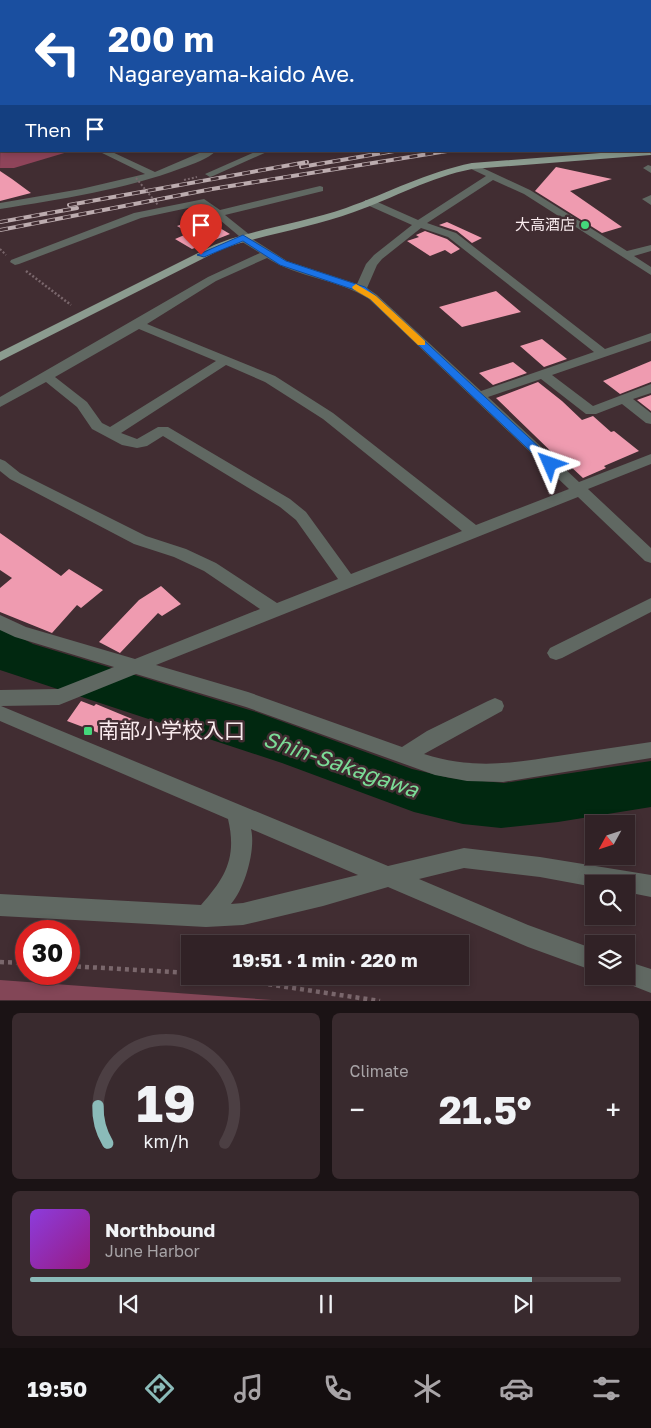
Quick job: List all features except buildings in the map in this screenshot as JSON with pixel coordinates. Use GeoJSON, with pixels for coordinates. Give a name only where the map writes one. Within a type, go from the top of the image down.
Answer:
{"type":"FeatureCollection","features":[{"type":"Feature","properties":{"kind":"main road"},"geometry":{"type":"LineString","coordinates":[[0,357],[218,247],[244,237],[330,216],[432,176],[472,166],[651,152]]}},
{"type":"Feature","properties":{"kind":"street"},"geometry":{"type":"LineString","coordinates":[[104,152],[152,174]]}},
{"type":"Feature","properties":{"kind":"street"},"geometry":{"type":"LineString","coordinates":[[210,174],[247,161],[263,152]]}},
{"type":"Feature","properties":{"kind":"street"},"geometry":{"type":"LineString","coordinates":[[0,206],[102,188],[185,165],[208,154]]}},
{"type":"Feature","properties":{"kind":"street"},"geometry":{"type":"LineString","coordinates":[[472,166],[527,192],[651,272]]}},
{"type":"Feature","properties":{"kind":"street"},"geometry":{"type":"LineString","coordinates":[[362,289],[372,264],[378,257],[419,224],[492,176]]}},
{"type":"Feature","properties":{"kind":"street"},"geometry":{"type":"LineString","coordinates":[[220,213],[241,206],[302,195],[320,189]]}},
{"type":"Feature","properties":{"kind":"street"},"geometry":{"type":"LineString","coordinates":[[15,262],[138,215],[204,202],[220,213],[244,237],[267,254],[302,270],[362,289],[578,490],[644,540],[651,557]]}},
{"type":"Feature","properties":{"kind":"street"},"geometry":{"type":"LineString","coordinates":[[369,202],[419,224],[452,235],[603,353]]}},
{"type":"Feature","properties":{"kind":"street"},"geometry":{"type":"LineString","coordinates":[[626,255],[651,248]]}},
{"type":"Feature","properties":{"kind":"street"},"geometry":{"type":"LineString","coordinates":[[0,403],[204,284],[267,254]]}},
{"type":"Feature","properties":{"kind":"street"},"geometry":{"type":"LineString","coordinates":[[138,324],[270,379],[313,405],[474,532]]}},
{"type":"Feature","properties":{"kind":"street"},"geometry":{"type":"LineString","coordinates":[[478,396],[651,337]]}},
{"type":"Feature","properties":{"kind":"street"},"geometry":{"type":"LineString","coordinates":[[111,433],[226,360]]}},
{"type":"Feature","properties":{"kind":"street"},"geometry":{"type":"LineString","coordinates":[[543,374],[591,411],[651,388]]}},
{"type":"Feature","properties":{"kind":"street"},"geometry":{"type":"LineString","coordinates":[[47,377],[79,401],[93,416],[97,426],[132,445],[139,445],[163,430],[285,503],[301,516],[348,581]]}},
{"type":"Feature","properties":{"kind":"street"},"geometry":{"type":"LineString","coordinates":[[623,398],[651,420]]}},
{"type":"Feature","properties":{"kind":"street"},"geometry":{"type":"LineString","coordinates":[[0,698],[59,697],[474,532],[651,459]]}},
{"type":"Feature","properties":{"kind":"street"},"geometry":{"type":"LineString","coordinates":[[0,464],[15,476],[95,518],[140,540],[180,553],[210,567],[275,610]]}},
{"type":"Feature","properties":{"kind":"street"},"geometry":{"type":"LineString","coordinates":[[556,653],[651,604]]}},
{"type":"Feature","properties":{"kind":"street"},"geometry":{"type":"LineString","coordinates":[[0,622],[21,632],[43,639],[248,700],[435,766],[467,772],[503,773],[651,750]]}},
{"type":"Feature","properties":{"kind":"street"},"geometry":{"type":"LineString","coordinates":[[404,756],[434,737],[495,706]]}},
{"type":"Feature","properties":{"kind":"street"},"geometry":{"type":"LineString","coordinates":[[0,713],[528,936],[585,957]]}},
{"type":"Feature","properties":{"kind":"street"},"geometry":{"type":"LineString","coordinates":[[206,916],[227,892],[237,871],[243,837],[237,813]]}},
{"type":"Feature","properties":{"kind":"street"},"geometry":{"type":"LineString","coordinates":[[0,905],[206,916],[243,914],[323,896],[387,877],[464,858],[540,867],[651,886]]}},
{"type":"Feature","properties":{"kind":"street"},"geometry":{"type":"LineString","coordinates":[[635,975],[651,981]]}},
{"type":"Feature","properties":{"kind":"path"},"geometry":{"type":"LineString","coordinates":[[136,178],[158,205]]}},
{"type":"Feature","properties":{"kind":"path"},"geometry":{"type":"LineString","coordinates":[[15,262],[84,315]]}},
{"type":"Feature","properties":{"kind":"path"},"geometry":{"type":"LineString","coordinates":[[0,962],[15,963]]}},
{"type":"Feature","properties":{"kind":"path"},"geometry":{"type":"LineString","coordinates":[[80,967],[181,973]]}},
{"type":"Feature","properties":{"kind":"path"},"geometry":{"type":"LineString","coordinates":[[276,985],[380,1000]]}},
{"type":"Feature","properties":{"kind":"shaded area"},"geometry":{"type":"Polygon","coordinates":[[[0,152],[68,152],[14,168],[0,168],[0,152]]]}},
{"type":"Feature","properties":{"kind":"shaded area"},"geometry":{"type":"Polygon","coordinates":[[[0,980],[15,981],[15,985],[68,985],[272,1000],[0,1000],[0,980]]]}},
{"type":"Feature","properties":{"kind":"water","name":"Shin-Sakagawa"},"geometry":{"type":"Polygon","coordinates":[[[0,627],[33,644],[256,712],[412,769],[450,778],[504,783],[651,761],[651,807],[601,815],[585,815],[585,818],[558,822],[501,828],[463,824],[414,812],[282,763],[0,670],[0,627]]]}},
{"type":"Feature","properties":{"kind":"railway"},"geometry":{"type":"LineString","coordinates":[[301,167],[388,152]]}},
{"type":"Feature","properties":{"kind":"railway"},"geometry":{"type":"LineString","coordinates":[[0,230],[212,189],[441,152]]}},
{"type":"Feature","properties":{"kind":"railway"},"geometry":{"type":"LineString","coordinates":[[69,205],[307,162]]}},
{"type":"Feature","properties":{"kind":"railway"},"geometry":{"type":"LineString","coordinates":[[0,222],[77,208]]}},
{"type":"Feature","properties":{"kind":"slow traffic"},"geometry":{"type":"LineString","coordinates":[[356,287],[362,289],[373,298],[421,343]]}},
{"type":"Feature","properties":{"kind":"place","name":"大高酒店"},"geometry":{"type":"Point","coordinates":[585,225]}},
{"type":"Feature","properties":{"kind":"place","name":"南部小学校入口"},"geometry":{"type":"Point","coordinates":[88,731]}},
{"type":"Feature","properties":{"kind":"route"},"geometry":{"type":"LineString","coordinates":[[201,255],[243,238],[283,263],[362,289],[550,464]]}}]}
